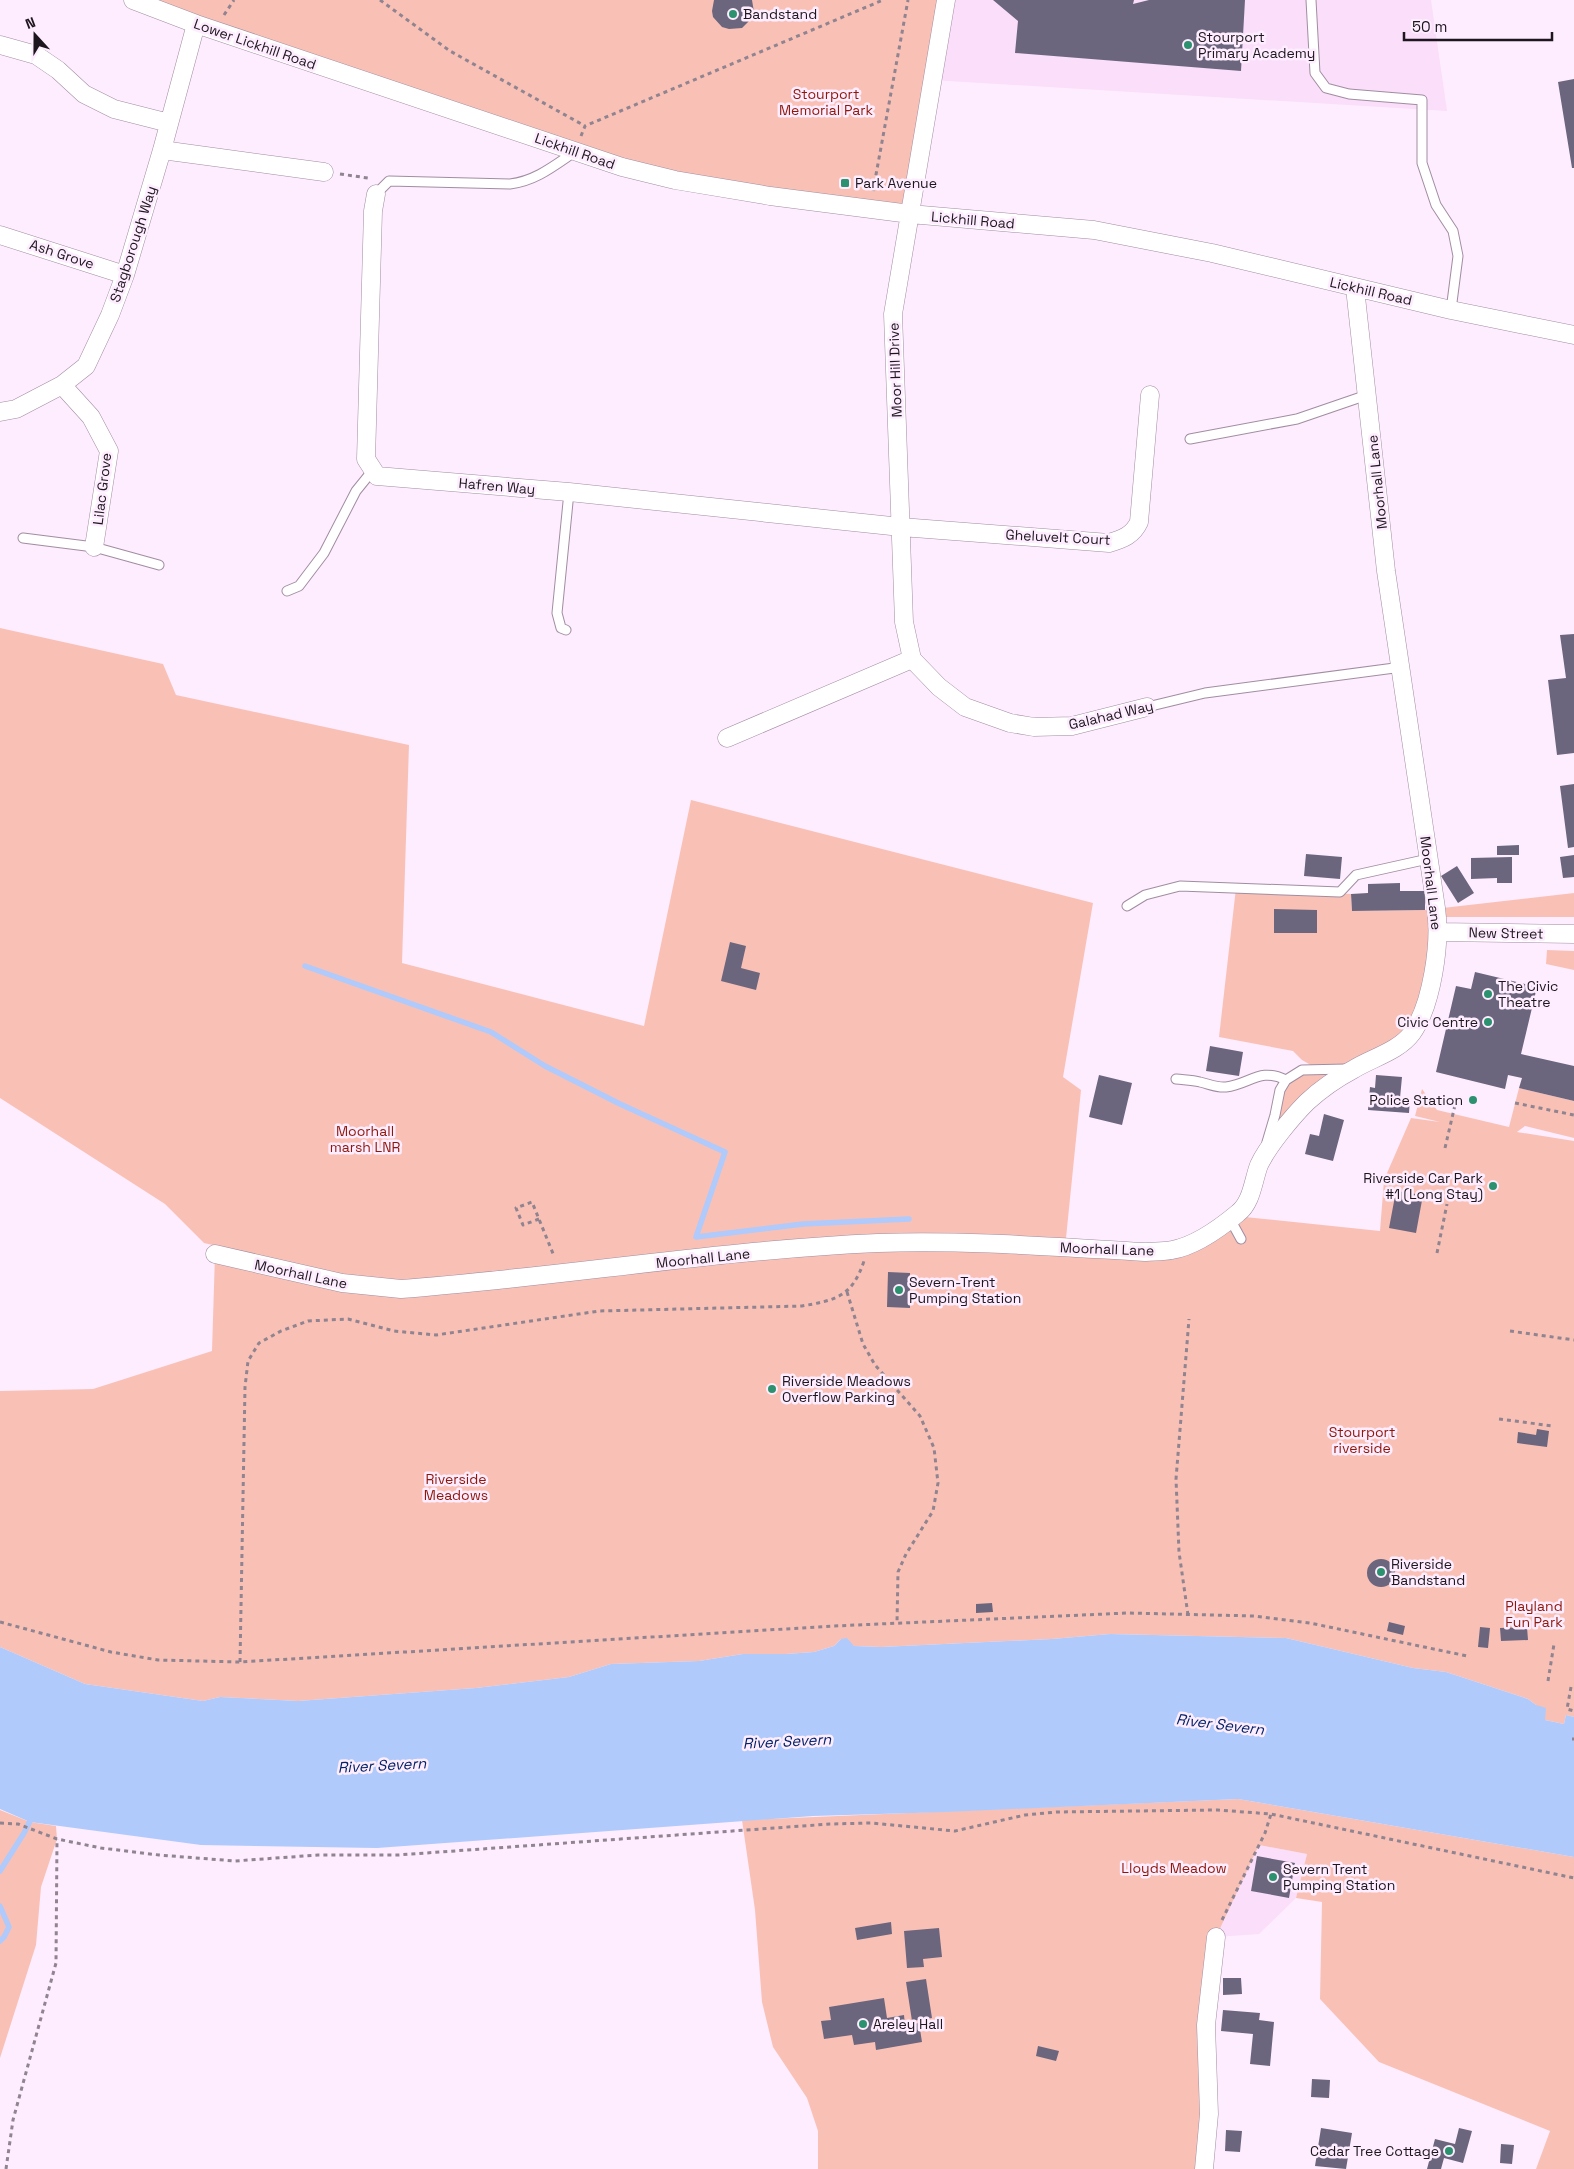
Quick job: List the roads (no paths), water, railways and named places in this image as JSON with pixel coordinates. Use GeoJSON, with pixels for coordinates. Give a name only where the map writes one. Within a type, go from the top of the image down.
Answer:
{"type":"FeatureCollection","features":[{"type":"Feature","properties":{"kind":"street","name":"Lower Lickhill Road"},"geometry":{"type":"LineString","coordinates":[[133,0],[196,24],[377,85]]}},
{"type":"Feature","properties":{"kind":"street"},"geometry":{"type":"LineString","coordinates":[[910,214],[946,0]]}},
{"type":"Feature","properties":{"kind":"street","name":"Stagborough Way"},"geometry":{"type":"LineString","coordinates":[[0,412],[16,409],[62,385],[86,366],[110,315],[125,275],[162,150],[196,24]]}},
{"type":"Feature","properties":{"kind":"street"},"geometry":{"type":"LineString","coordinates":[[0,46],[36,55],[58,70],[84,94],[114,108],[169,123]]}},
{"type":"Feature","properties":{"kind":"street","name":"Lickhill Road"},"geometry":{"type":"LineString","coordinates":[[377,85],[622,167],[675,180],[770,196],[910,214],[1094,230],[1212,253],[1451,310],[1574,335]]}},
{"type":"Feature","properties":{"kind":"street"},"geometry":{"type":"LineString","coordinates":[[162,150],[324,172]]}},
{"type":"Feature","properties":{"kind":"street"},"geometry":{"type":"LineString","coordinates":[[373,470],[366,459],[373,211],[376,194]]}},
{"type":"Feature","properties":{"kind":"street","name":"Moor Hill Drive"},"geometry":{"type":"LineString","coordinates":[[901,527],[893,314],[910,214]]}},
{"type":"Feature","properties":{"kind":"street","name":"Ash Grove"},"geometry":{"type":"LineString","coordinates":[[0,234],[125,275]]}},
{"type":"Feature","properties":{"kind":"street","name":"Moorhall Lane"},"geometry":{"type":"LineString","coordinates":[[215,1254],[283,1272],[372,1288],[410,1288],[803,1248],[864,1244],[941,1242],[1145,1252],[1172,1250],[1188,1245],[1230,1219],[1246,1204],[1260,1164],[1286,1125],[1307,1102],[1353,1069],[1402,1043],[1412,1034],[1427,998],[1434,971],[1438,932],[1436,908],[1402,668],[1386,572],[1355,288]]}},
{"type":"Feature","properties":{"kind":"street","name":"Lilac Grove"},"geometry":{"type":"LineString","coordinates":[[62,385],[91,417],[109,451],[94,547]]}},
{"type":"Feature","properties":{"kind":"street","name":"Gheluvelt Court"},"geometry":{"type":"LineString","coordinates":[[901,527],[1109,543],[1124,538],[1135,530],[1139,522],[1150,395]]}},
{"type":"Feature","properties":{"kind":"street","name":"Hafren Way"},"geometry":{"type":"LineString","coordinates":[[373,470],[377,476],[569,492],[901,527]]}},
{"type":"Feature","properties":{"kind":"street"},"geometry":{"type":"LineString","coordinates":[[726,738],[912,659],[904,622],[901,527]]}},
{"type":"Feature","properties":{"kind":"street","name":"Galahad Way"},"geometry":{"type":"LineString","coordinates":[[912,659],[939,687],[965,707],[1018,724],[1034,727],[1072,726],[1147,707]]}},
{"type":"Feature","properties":{"kind":"street","name":"New Street"},"geometry":{"type":"LineString","coordinates":[[1438,932],[1574,934]]}},
{"type":"Feature","properties":{"kind":"street"},"geometry":{"type":"LineString","coordinates":[[1204,2169],[1209,2114],[1206,2025],[1216,1937]]}},
{"type":"Feature","properties":{"kind":"lane"},"geometry":{"type":"LineString","coordinates":[[1312,0],[1315,73],[1326,88],[1349,94],[1422,100],[1422,163],[1436,204],[1453,231],[1458,256],[1451,310]]}},
{"type":"Feature","properties":{"kind":"lane"},"geometry":{"type":"LineString","coordinates":[[376,194],[389,182],[510,184],[524,182],[538,176],[576,151]]}},
{"type":"Feature","properties":{"kind":"lane"},"geometry":{"type":"LineString","coordinates":[[1190,439],[1297,419],[1367,395]]}},
{"type":"Feature","properties":{"kind":"lane"},"geometry":{"type":"LineString","coordinates":[[287,591],[300,586],[324,554],[356,491],[373,470]]}},
{"type":"Feature","properties":{"kind":"lane"},"geometry":{"type":"LineString","coordinates":[[566,630],[561,628],[557,613],[569,492]]}},
{"type":"Feature","properties":{"kind":"lane"},"geometry":{"type":"LineString","coordinates":[[23,538],[94,547],[159,565]]}},
{"type":"Feature","properties":{"kind":"lane","name":"Galahad Way"},"geometry":{"type":"LineString","coordinates":[[1147,707],[1205,693],[1402,668]]}},
{"type":"Feature","properties":{"kind":"lane"},"geometry":{"type":"LineString","coordinates":[[1127,906],[1145,895],[1180,886],[1340,892],[1356,875],[1428,859]]}},
{"type":"Feature","properties":{"kind":"lane"},"geometry":{"type":"LineString","coordinates":[[1260,1164],[1275,1115],[1280,1090],[1286,1080],[1302,1070],[1353,1069]]}},
{"type":"Feature","properties":{"kind":"lane"},"geometry":{"type":"LineString","coordinates":[[1176,1079],[1199,1081],[1217,1087],[1227,1087],[1262,1074],[1275,1074],[1286,1080]]}},
{"type":"Feature","properties":{"kind":"lane"},"geometry":{"type":"LineString","coordinates":[[1230,1219],[1241,1239]]}},
{"type":"Feature","properties":{"kind":"water","name":"River Severn"},"geometry":{"type":"Polygon","coordinates":[[[1110,1634],[1286,1638],[1413,1668],[1446,1672],[1528,1699],[1536,1705],[1546,1708],[1545,1720],[1564,1724],[1566,1715],[1574,1717],[1574,1857],[1238,1799],[813,1816],[377,1848],[201,1845],[30,1822],[0,1809],[0,1647],[85,1684],[203,1701],[220,1697],[298,1701],[476,1688],[569,1677],[611,1664],[699,1661],[743,1654],[814,1652],[834,1646],[841,1639],[847,1638],[854,1646],[881,1647],[1052,1639],[1110,1634]]]}},
{"type":"Feature","properties":{"kind":"waterway"},"geometry":{"type":"LineString","coordinates":[[305,966],[491,1032],[545,1066],[620,1104],[725,1152],[696,1237],[803,1224],[909,1219]]}},
{"type":"Feature","properties":{"kind":"waterway"},"geometry":{"type":"LineString","coordinates":[[0,1871],[33,1815]]}},
{"type":"Feature","properties":{"kind":"waterway"},"geometry":{"type":"LineString","coordinates":[[0,1906],[9,1927],[0,1941]]}},
{"type":"Feature","properties":{"kind":"place","name":"Bandstand"},"geometry":{"type":"Point","coordinates":[733,14]}},
{"type":"Feature","properties":{"kind":"place","name":"Stourport Primary Academy"},"geometry":{"type":"Point","coordinates":[1188,45]}},
{"type":"Feature","properties":{"kind":"place","name":"Park Avenue"},"geometry":{"type":"Point","coordinates":[845,183]}},
{"type":"Feature","properties":{"kind":"place","name":"The Civic Theatre"},"geometry":{"type":"Point","coordinates":[1488,994]}},
{"type":"Feature","properties":{"kind":"place","name":"Civic Centre"},"geometry":{"type":"Point","coordinates":[1488,1022]}},
{"type":"Feature","properties":{"kind":"place","name":"Police Station"},"geometry":{"type":"Point","coordinates":[1473,1100]}},
{"type":"Feature","properties":{"kind":"place","name":"Riverside Car Park #1 (Long Stay)"},"geometry":{"type":"Point","coordinates":[1493,1186]}},
{"type":"Feature","properties":{"kind":"place","name":"Severn-Trent Pumping Station"},"geometry":{"type":"Point","coordinates":[899,1290]}},
{"type":"Feature","properties":{"kind":"place","name":"Riverside Meadows Overflow Parking"},"geometry":{"type":"Point","coordinates":[772,1389]}},
{"type":"Feature","properties":{"kind":"place","name":"Riverside Bandstand"},"geometry":{"type":"Point","coordinates":[1381,1572]}},
{"type":"Feature","properties":{"kind":"place","name":"Severn Trent Pumping Station"},"geometry":{"type":"Point","coordinates":[1273,1877]}},
{"type":"Feature","properties":{"kind":"place","name":"Areley Hall"},"geometry":{"type":"Point","coordinates":[863,2024]}},
{"type":"Feature","properties":{"kind":"place","name":"Cedar Tree Cottage"},"geometry":{"type":"Point","coordinates":[1449,2151]}},
{"type":"Feature","properties":{"kind":"park label","name":"Stourport Memorial Park"},"geometry":{"type":"Point","coordinates":[826,102]}},
{"type":"Feature","properties":{"kind":"park label","name":"Moorhall marsh LNR"},"geometry":{"type":"Point","coordinates":[365,1140]}},
{"type":"Feature","properties":{"kind":"park label","name":"Stourport riverside"},"geometry":{"type":"Point","coordinates":[1362,1440]}},
{"type":"Feature","properties":{"kind":"park label","name":"Riverside Meadows"},"geometry":{"type":"Point","coordinates":[456,1488]}},
{"type":"Feature","properties":{"kind":"park label","name":"Playland Fun Park"},"geometry":{"type":"Point","coordinates":[1534,1614]}},
{"type":"Feature","properties":{"kind":"park label","name":"Lloyds Meadow"},"geometry":{"type":"Point","coordinates":[1174,1868]}}]}
